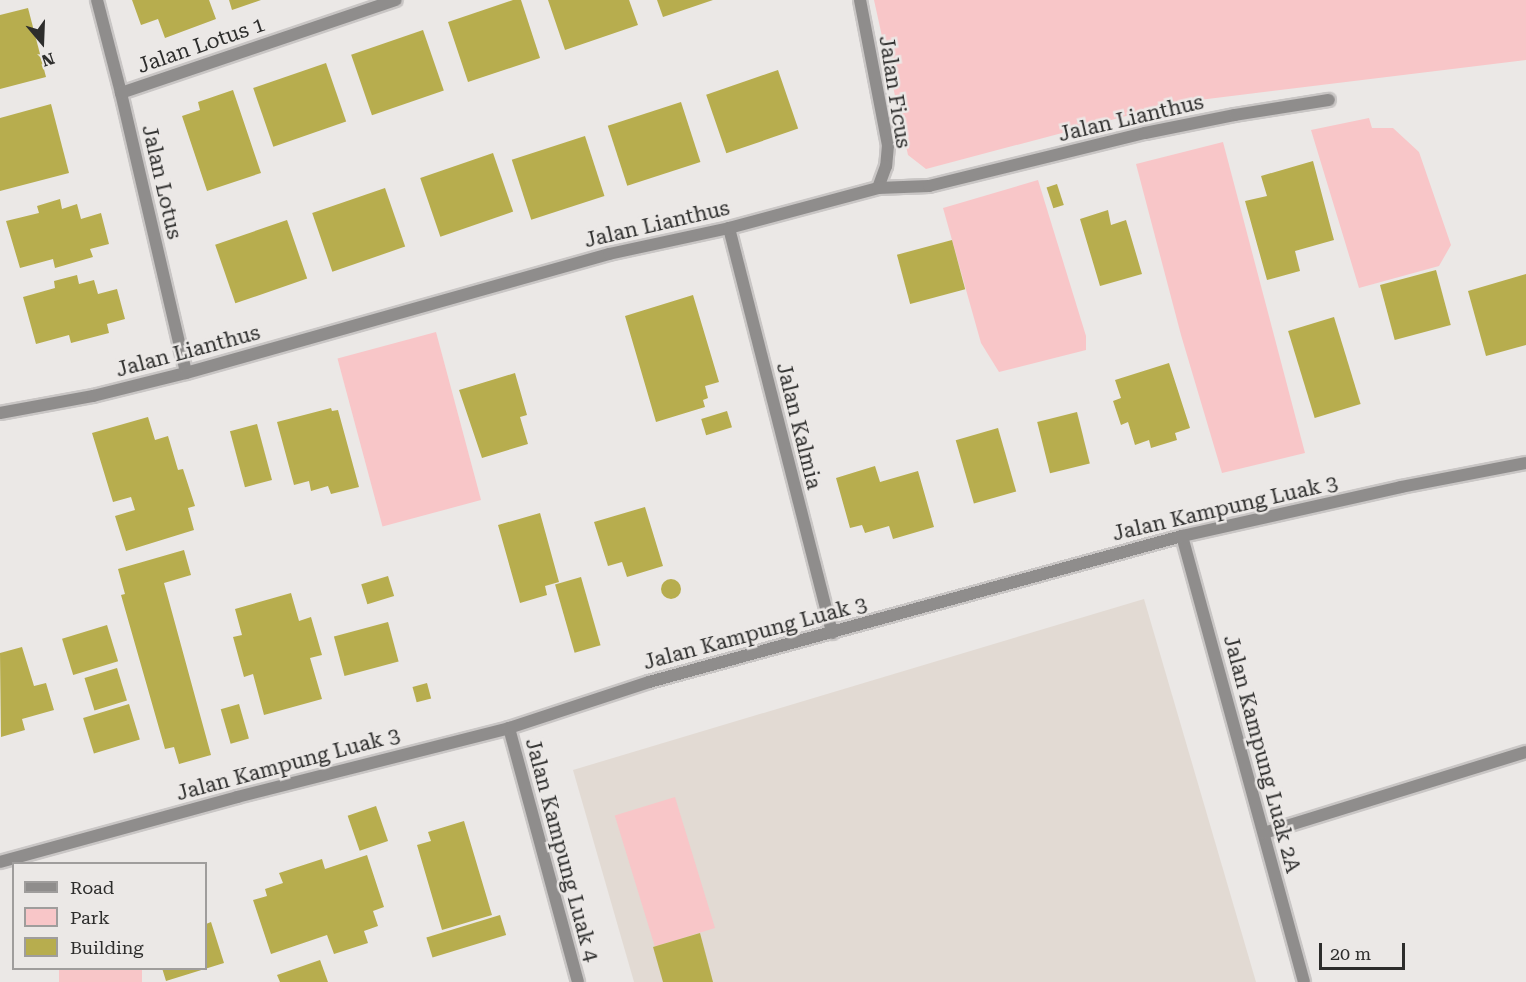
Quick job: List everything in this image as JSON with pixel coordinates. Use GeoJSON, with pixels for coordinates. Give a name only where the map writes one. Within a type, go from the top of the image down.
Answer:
{"type":"FeatureCollection","features":[{"type":"Feature","properties":{"kind":"street","name":"Jalan Lotus"},"geometry":{"type":"LineString","coordinates":[[97,0],[186,373]]}},
{"type":"Feature","properties":{"kind":"street","name":"Jalan Lotus 1"},"geometry":{"type":"LineString","coordinates":[[121,93],[396,0]]}},
{"type":"Feature","properties":{"kind":"street","name":"Jalan Ficus"},"geometry":{"type":"LineString","coordinates":[[860,0],[888,145],[886,166],[878,188]]}},
{"type":"Feature","properties":{"kind":"street","name":"Jalan Lianthus"},"geometry":{"type":"LineString","coordinates":[[0,413],[93,396],[186,373],[609,254],[729,228],[878,188],[929,186],[1145,133],[1235,115],[1329,100]]}},
{"type":"Feature","properties":{"kind":"street","name":"Jalan Kalmia"},"geometry":{"type":"LineString","coordinates":[[729,228],[832,633]]}},
{"type":"Feature","properties":{"kind":"street","name":"Jalan Kampung Luak 3"},"geometry":{"type":"LineString","coordinates":[[0,862],[237,797],[509,728],[649,682],[1182,536],[1401,487],[1526,463]]}},
{"type":"Feature","properties":{"kind":"street","name":"Jalan Kampung Luak 2A"},"geometry":{"type":"LineString","coordinates":[[1182,536],[1304,982]]}},
{"type":"Feature","properties":{"kind":"street","name":"Jalan Kampung Luak 4"},"geometry":{"type":"LineString","coordinates":[[509,728],[578,982]]}},
{"type":"Feature","properties":{"kind":"street"},"geometry":{"type":"LineString","coordinates":[[1264,833],[1526,752]]}},
{"type":"Feature","properties":{"kind":"shaded area"},"geometry":{"type":"Polygon","coordinates":[[[1144,599],[1256,982],[634,982],[573,770],[1144,599]]]}},
{"type":"Feature","properties":{"kind":"green space"},"geometry":{"type":"Polygon","coordinates":[[[874,0],[1526,0],[1526,60],[1175,103],[926,169],[908,155],[874,0]]]}},
{"type":"Feature","properties":{"kind":"green space"},"geometry":{"type":"Polygon","coordinates":[[[1369,118],[1372,128],[1393,128],[1419,152],[1451,245],[1439,266],[1359,288],[1311,130],[1369,118]]]}},
{"type":"Feature","properties":{"kind":"green space"},"geometry":{"type":"Polygon","coordinates":[[[1223,142],[1305,453],[1222,473],[1181,335],[1136,164],[1223,142]]]}},
{"type":"Feature","properties":{"kind":"green space"},"geometry":{"type":"Polygon","coordinates":[[[1038,180],[1086,336],[1086,350],[999,372],[981,343],[943,208],[1038,180]]]}},
{"type":"Feature","properties":{"kind":"green space"},"geometry":{"type":"Polygon","coordinates":[[[436,332],[481,500],[383,526],[337,358],[436,332]]]}},
{"type":"Feature","properties":{"kind":"green space"},"geometry":{"type":"Polygon","coordinates":[[[675,797],[715,928],[655,946],[615,815],[675,797]]]}},
{"type":"Feature","properties":{"kind":"green space"},"geometry":{"type":"Polygon","coordinates":[[[59,970],[142,970],[142,982],[59,982],[59,970]]]}},
{"type":"Feature","properties":{"kind":"building"},"geometry":{"type":"Polygon","coordinates":[[[132,0],[209,0],[216,19],[165,38],[158,19],[141,25],[132,0]]]}},
{"type":"Feature","properties":{"kind":"building"},"geometry":{"type":"Polygon","coordinates":[[[229,0],[261,0],[232,10],[229,0]]]}},
{"type":"Feature","properties":{"kind":"building"},"geometry":{"type":"Polygon","coordinates":[[[513,0],[521,0],[540,58],[468,82],[448,22],[513,0]]]}},
{"type":"Feature","properties":{"kind":"building"},"geometry":{"type":"Polygon","coordinates":[[[548,0],[629,0],[638,25],[565,50],[548,0]]]}},
{"type":"Feature","properties":{"kind":"building"},"geometry":{"type":"Polygon","coordinates":[[[657,0],[713,0],[663,17],[657,0]]]}},
{"type":"Feature","properties":{"kind":"building"},"geometry":{"type":"Polygon","coordinates":[[[28,8],[46,77],[0,89],[0,15],[28,8]]]}},
{"type":"Feature","properties":{"kind":"building"},"geometry":{"type":"Polygon","coordinates":[[[423,30],[444,91],[372,115],[351,55],[423,30]]]}},
{"type":"Feature","properties":{"kind":"building"},"geometry":{"type":"Polygon","coordinates":[[[326,63],[346,122],[273,147],[253,88],[326,63]]]}},
{"type":"Feature","properties":{"kind":"building"},"geometry":{"type":"Polygon","coordinates":[[[778,70],[798,129],[726,153],[706,95],[778,70]]]}},
{"type":"Feature","properties":{"kind":"building"},"geometry":{"type":"Polygon","coordinates":[[[233,90],[261,173],[207,191],[182,116],[200,110],[198,102],[233,90]]]}},
{"type":"Feature","properties":{"kind":"building"},"geometry":{"type":"Polygon","coordinates":[[[681,102],[700,162],[627,186],[608,126],[681,102]]]}},
{"type":"Feature","properties":{"kind":"building"},"geometry":{"type":"Polygon","coordinates":[[[51,104],[69,173],[0,191],[0,118],[51,104]]]}},
{"type":"Feature","properties":{"kind":"building"},"geometry":{"type":"Polygon","coordinates":[[[585,136],[604,196],[531,220],[512,160],[585,136]]]}},
{"type":"Feature","properties":{"kind":"building"},"geometry":{"type":"Polygon","coordinates":[[[493,153],[513,212],[440,237],[420,178],[493,153]]]}},
{"type":"Feature","properties":{"kind":"building"},"geometry":{"type":"Polygon","coordinates":[[[1313,161],[1334,240],[1295,251],[1300,271],[1267,280],[1245,201],[1267,196],[1261,176],[1313,161]]]}},
{"type":"Feature","properties":{"kind":"building"},"geometry":{"type":"Polygon","coordinates":[[[1057,184],[1064,205],[1053,208],[1047,187],[1057,184]]]}},
{"type":"Feature","properties":{"kind":"building"},"geometry":{"type":"Polygon","coordinates":[[[385,188],[405,247],[332,272],[312,213],[385,188]]]}},
{"type":"Feature","properties":{"kind":"building"},"geometry":{"type":"Polygon","coordinates":[[[60,199],[62,209],[77,204],[81,219],[101,213],[109,244],[90,249],[93,257],[55,268],[53,259],[20,268],[6,221],[39,213],[37,206],[60,199]]]}},
{"type":"Feature","properties":{"kind":"building"},"geometry":{"type":"Polygon","coordinates":[[[1108,210],[1111,225],[1126,220],[1142,274],[1100,286],[1080,219],[1108,210]]]}},
{"type":"Feature","properties":{"kind":"building"},"geometry":{"type":"Polygon","coordinates":[[[287,220],[307,279],[235,303],[215,245],[287,220]]]}},
{"type":"Feature","properties":{"kind":"building"},"geometry":{"type":"Polygon","coordinates":[[[952,240],[965,289],[910,304],[897,255],[952,240]]]}},
{"type":"Feature","properties":{"kind":"building"},"geometry":{"type":"Polygon","coordinates":[[[1436,270],[1451,325],[1395,340],[1380,285],[1436,270]]]}},
{"type":"Feature","properties":{"kind":"building"},"geometry":{"type":"Polygon","coordinates":[[[1526,274],[1526,345],[1486,356],[1468,291],[1526,274]]]}},
{"type":"Feature","properties":{"kind":"building"},"geometry":{"type":"Polygon","coordinates":[[[77,275],[79,284],[94,280],[98,294],[117,289],[125,319],[107,324],[109,333],[71,343],[69,335],[36,344],[23,297],[55,288],[54,281],[77,275]]]}},
{"type":"Feature","properties":{"kind":"building"},"geometry":{"type":"Polygon","coordinates":[[[693,295],[719,382],[705,386],[708,398],[703,400],[705,407],[656,422],[625,316],[693,295]]]}},
{"type":"Feature","properties":{"kind":"building"},"geometry":{"type":"Polygon","coordinates":[[[1334,317],[1361,404],[1315,418],[1288,331],[1334,317]]]}},
{"type":"Feature","properties":{"kind":"building"},"geometry":{"type":"Polygon","coordinates":[[[1169,363],[1190,428],[1175,433],[1177,440],[1151,448],[1149,440],[1135,445],[1128,422],[1121,425],[1113,401],[1121,398],[1115,380],[1169,363]]]}},
{"type":"Feature","properties":{"kind":"building"},"geometry":{"type":"Polygon","coordinates":[[[515,373],[527,415],[520,417],[528,444],[482,458],[459,390],[515,373]]]}},
{"type":"Feature","properties":{"kind":"building"},"geometry":{"type":"Polygon","coordinates":[[[331,408],[332,411],[338,410],[359,487],[331,494],[328,486],[311,491],[309,481],[294,485],[277,422],[331,408]]]}},
{"type":"Feature","properties":{"kind":"building"},"geometry":{"type":"Polygon","coordinates":[[[727,411],[732,427],[706,435],[701,419],[727,411]]]}},
{"type":"Feature","properties":{"kind":"building"},"geometry":{"type":"Polygon","coordinates":[[[1077,412],[1090,463],[1050,473],[1037,422],[1077,412]]]}},
{"type":"Feature","properties":{"kind":"building"},"geometry":{"type":"Polygon","coordinates":[[[148,417],[155,440],[168,436],[178,470],[183,469],[195,506],[188,508],[194,530],[126,551],[115,516],[135,510],[131,497],[113,502],[92,433],[148,417]]]}},
{"type":"Feature","properties":{"kind":"building"},"geometry":{"type":"Polygon","coordinates":[[[257,424],[272,480],[245,487],[230,431],[257,424]]]}},
{"type":"Feature","properties":{"kind":"building"},"geometry":{"type":"Polygon","coordinates":[[[998,428],[1016,491],[974,504],[956,440],[998,428]]]}},
{"type":"Feature","properties":{"kind":"building"},"geometry":{"type":"Polygon","coordinates":[[[875,466],[880,482],[918,471],[934,527],[893,539],[889,526],[865,533],[862,525],[850,528],[836,478],[875,466]]]}},
{"type":"Feature","properties":{"kind":"building"},"geometry":{"type":"Polygon","coordinates":[[[645,507],[663,566],[627,577],[622,562],[608,566],[594,522],[645,507]]]}},
{"type":"Feature","properties":{"kind":"building"},"geometry":{"type":"Polygon","coordinates":[[[540,513],[559,582],[545,586],[547,595],[520,603],[498,525],[540,513]]]}},
{"type":"Feature","properties":{"kind":"building"},"geometry":{"type":"Polygon","coordinates":[[[184,550],[191,575],[164,583],[211,755],[179,764],[174,747],[165,749],[121,595],[125,594],[118,569],[184,550]]]}},
{"type":"Feature","properties":{"kind":"building"},"geometry":{"type":"Polygon","coordinates":[[[388,576],[394,596],[367,604],[361,584],[388,576]]]}},
{"type":"Feature","properties":{"kind":"building"},"geometry":{"type":"Polygon","coordinates":[[[581,577],[601,645],[575,653],[555,584],[581,577]]]}},
{"type":"Feature","properties":{"kind":"building"},"geometry":{"type":"Polygon","coordinates":[[[671,579],[678,582],[681,589],[678,596],[671,599],[664,596],[661,589],[664,582],[671,579]]]}},
{"type":"Feature","properties":{"kind":"building"},"geometry":{"type":"Polygon","coordinates":[[[291,593],[299,621],[311,617],[322,655],[310,658],[322,699],[264,715],[253,674],[244,677],[233,637],[242,635],[235,609],[291,593]]]}},
{"type":"Feature","properties":{"kind":"building"},"geometry":{"type":"Polygon","coordinates":[[[388,622],[399,662],[345,676],[334,636],[388,622]]]}},
{"type":"Feature","properties":{"kind":"building"},"geometry":{"type":"Polygon","coordinates":[[[107,625],[118,661],[73,675],[62,639],[107,625]]]}},
{"type":"Feature","properties":{"kind":"building"},"geometry":{"type":"Polygon","coordinates":[[[22,647],[34,686],[46,683],[54,710],[22,719],[25,730],[1,737],[0,653],[22,647]]]}},
{"type":"Feature","properties":{"kind":"building"},"geometry":{"type":"Polygon","coordinates":[[[117,668],[127,701],[94,710],[84,678],[117,668]]]}},
{"type":"Feature","properties":{"kind":"building"},"geometry":{"type":"Polygon","coordinates":[[[427,683],[431,698],[417,702],[413,687],[427,683]]]}},
{"type":"Feature","properties":{"kind":"building"},"geometry":{"type":"Polygon","coordinates":[[[129,704],[140,739],[94,753],[83,718],[129,704]]]}},
{"type":"Feature","properties":{"kind":"building"},"geometry":{"type":"Polygon","coordinates":[[[239,704],[249,739],[231,744],[221,709],[239,704]]]}},
{"type":"Feature","properties":{"kind":"building"},"geometry":{"type":"Polygon","coordinates":[[[376,806],[388,841],[360,851],[348,816],[376,806]]]}},
{"type":"Feature","properties":{"kind":"building"},"geometry":{"type":"Polygon","coordinates":[[[464,821],[492,915],[442,930],[417,845],[431,841],[428,832],[464,821]]]}},
{"type":"Feature","properties":{"kind":"building"},"geometry":{"type":"Polygon","coordinates":[[[367,855],[384,907],[373,911],[378,926],[364,931],[368,943],[334,954],[327,935],[271,954],[253,900],[267,896],[265,889],[283,883],[279,873],[322,859],[325,869],[367,855]]]}},
{"type":"Feature","properties":{"kind":"building"},"geometry":{"type":"Polygon","coordinates":[[[500,915],[506,935],[433,958],[426,938],[500,915]]]}},
{"type":"Feature","properties":{"kind":"building"},"geometry":{"type":"Polygon","coordinates":[[[211,922],[224,963],[207,968],[207,924],[211,922]]]}},
{"type":"Feature","properties":{"kind":"building"},"geometry":{"type":"Polygon","coordinates":[[[700,933],[713,982],[663,982],[653,947],[700,933]]]}},
{"type":"Feature","properties":{"kind":"building"},"geometry":{"type":"Polygon","coordinates":[[[320,960],[328,982],[280,982],[277,975],[320,960]]]}},
{"type":"Feature","properties":{"kind":"building"},"geometry":{"type":"Polygon","coordinates":[[[163,970],[201,970],[166,981],[163,970]]]}}]}
